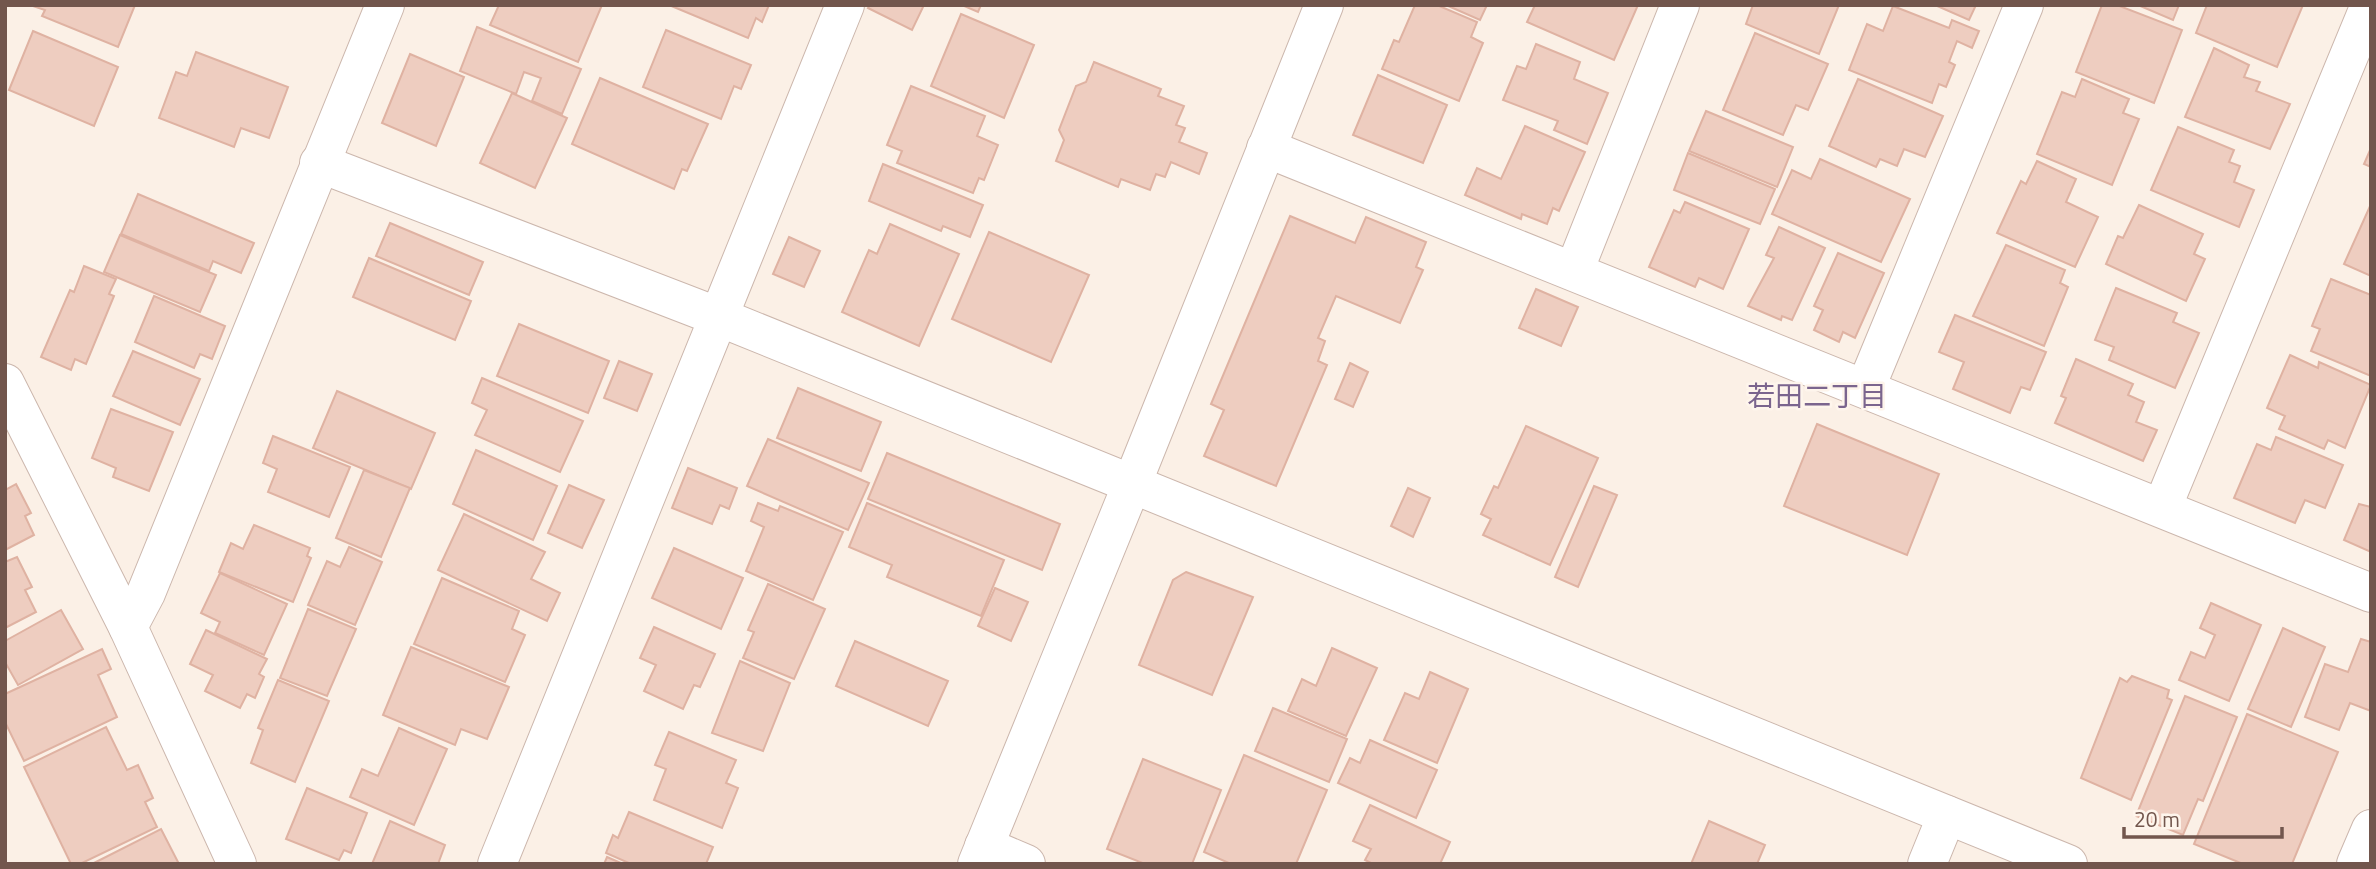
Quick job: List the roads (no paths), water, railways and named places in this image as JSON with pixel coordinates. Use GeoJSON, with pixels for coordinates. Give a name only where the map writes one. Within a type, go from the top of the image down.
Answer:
{"type":"FeatureCollection","features":[{"type":"Feature","properties":{"kind":"street"},"geometry":{"type":"LineString","coordinates":[[128,627],[146,593],[385,5]]}},
{"type":"Feature","properties":{"kind":"street"},"geometry":{"type":"LineString","coordinates":[[497,864],[845,5]]}},
{"type":"Feature","properties":{"kind":"street"},"geometry":{"type":"LineString","coordinates":[[1026,864],[980,855],[1324,5]]}},
{"type":"Feature","properties":{"kind":"street"},"geometry":{"type":"LineString","coordinates":[[1574,271],[1680,5]]}},
{"type":"Feature","properties":{"kind":"street"},"geometry":{"type":"LineString","coordinates":[[1866,387],[2024,5]]}},
{"type":"Feature","properties":{"kind":"street"},"geometry":{"type":"LineString","coordinates":[[2162,508],[2370,5]]}},
{"type":"Feature","properties":{"kind":"street"},"geometry":{"type":"LineString","coordinates":[[1266,148],[1866,387],[2371,593]]}},
{"type":"Feature","properties":{"kind":"street"},"geometry":{"type":"LineString","coordinates":[[319,163],[719,317],[2068,864]]}},
{"type":"Feature","properties":{"kind":"street"},"geometry":{"type":"LineString","coordinates":[[5,383],[128,627],[237,864]]}},
{"type":"Feature","properties":{"kind":"street"},"geometry":{"type":"LineString","coordinates":[[1927,864],[1947,815]]}},
{"type":"Feature","properties":{"kind":"street"},"geometry":{"type":"LineString","coordinates":[[2356,864],[2371,829]]}},
{"type":"Feature","properties":{"kind":"district","name":"若田二丁目"},"geometry":{"type":"Point","coordinates":[1817,396]}}]}
